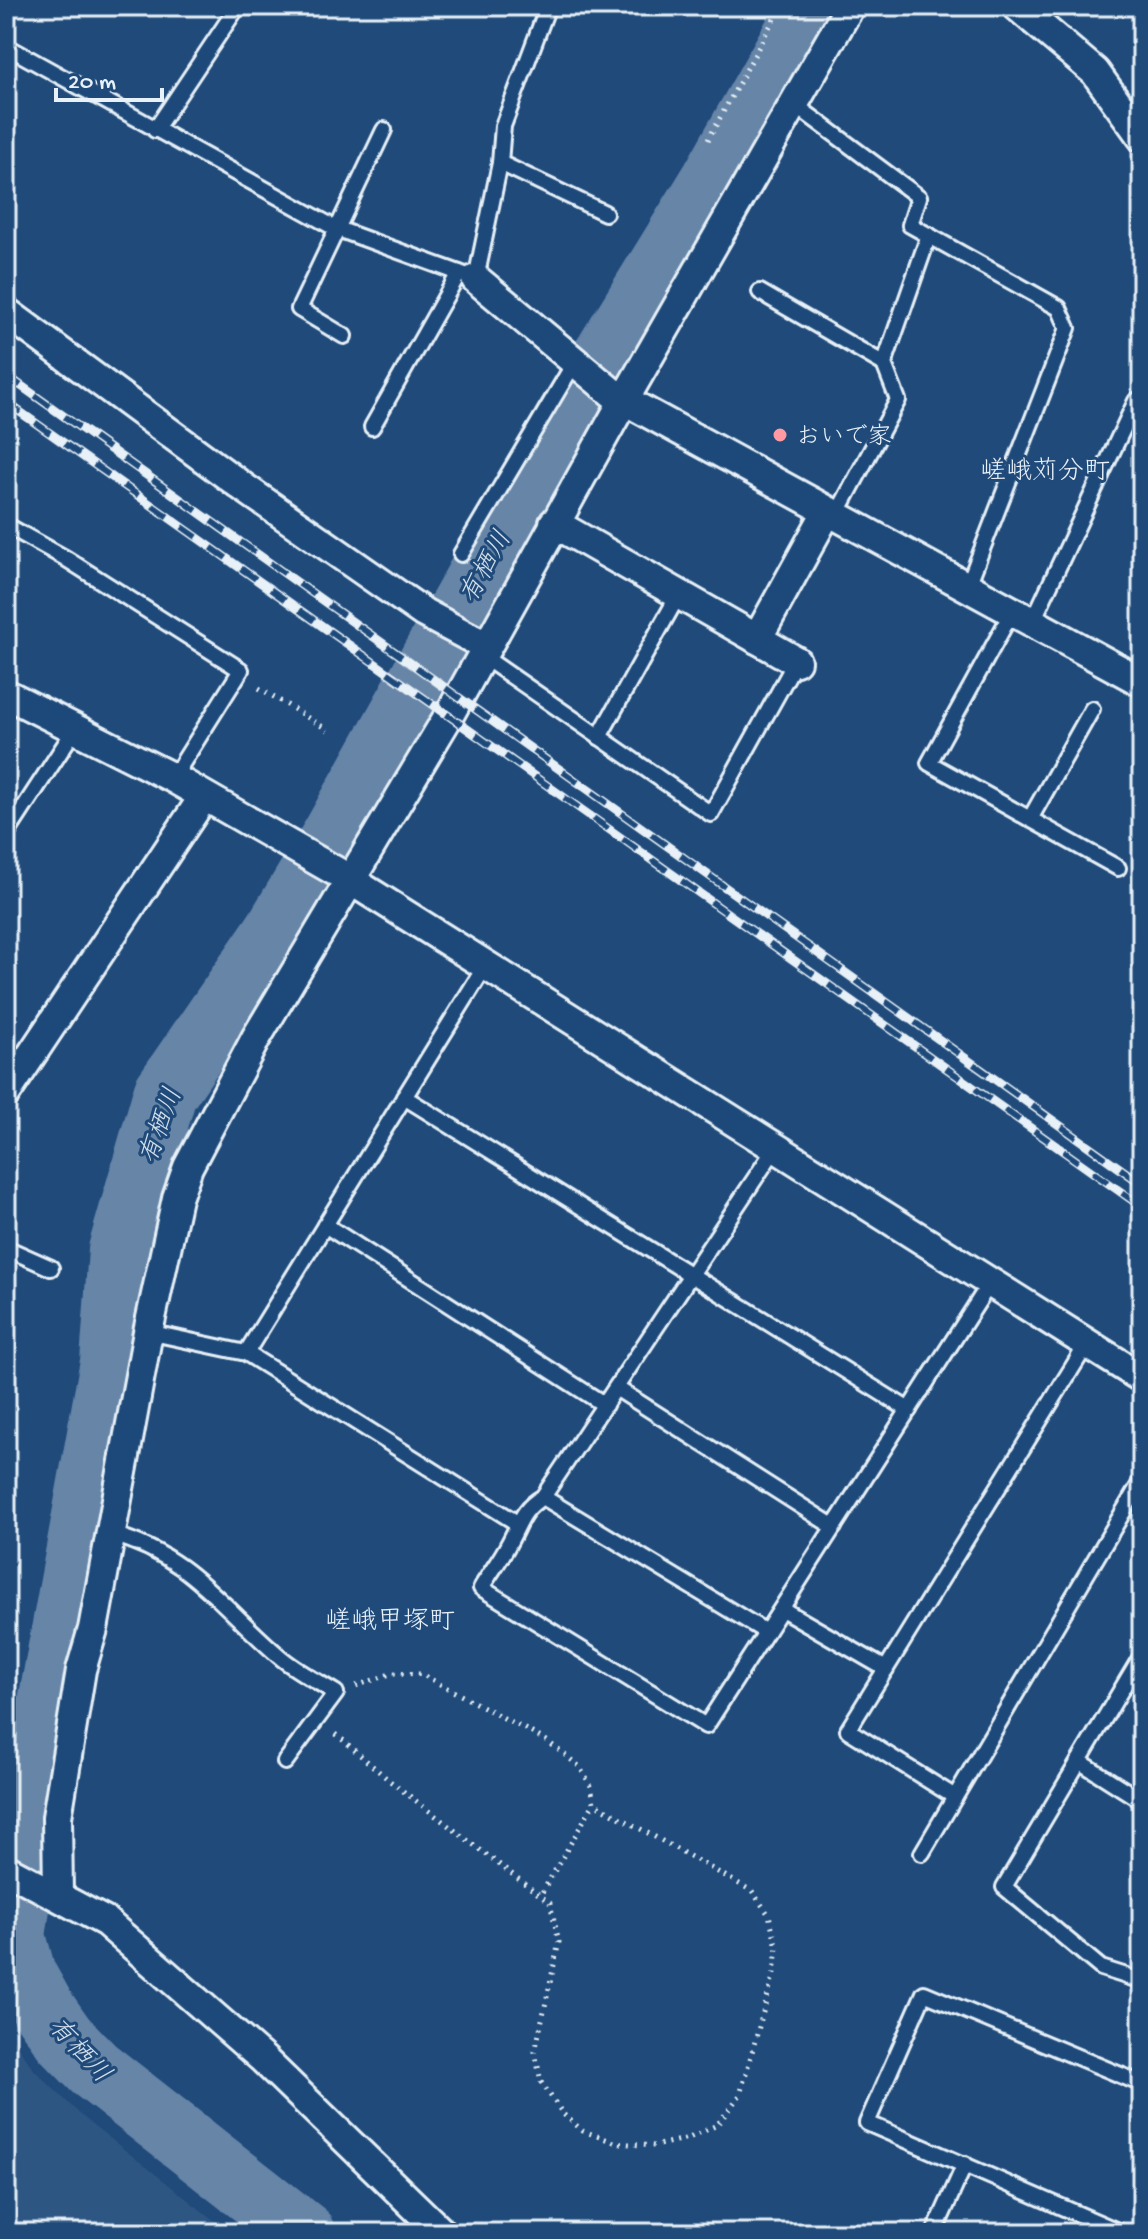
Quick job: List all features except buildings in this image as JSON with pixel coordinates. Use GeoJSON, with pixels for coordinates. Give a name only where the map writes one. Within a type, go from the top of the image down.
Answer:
{"type":"FeatureCollection","features":[{"type":"Feature","properties":{"kind":"street"},"geometry":{"type":"LineString","coordinates":[[49,1890],[57,1817],[81,1670],[93,1629],[148,1332],[177,1198],[188,1167],[256,1038],[554,523],[620,397],[850,6]]}},
{"type":"Feature","properties":{"kind":"street"},"geometry":{"type":"LineString","coordinates":[[1017,6],[1095,72],[1142,137]]}},
{"type":"Feature","properties":{"kind":"street"},"geometry":{"type":"LineString","coordinates":[[468,276],[577,359],[620,397],[1142,682]]}},
{"type":"Feature","properties":{"kind":"street"},"geometry":{"type":"LineString","coordinates":[[6,312],[243,487],[430,617],[480,647]]}},
{"type":"Feature","properties":{"kind":"street"},"geometry":{"type":"LineString","coordinates":[[757,639],[831,514]]}},
{"type":"Feature","properties":{"kind":"street"},"geometry":{"type":"LineString","coordinates":[[554,523],[796,661]]}},
{"type":"Feature","properties":{"kind":"street"},"geometry":{"type":"LineString","coordinates":[[6,694],[173,778],[203,798],[348,878],[1142,1378]]}},
{"type":"Feature","properties":{"kind":"street"},"geometry":{"type":"LineString","coordinates":[[6,1093],[203,798]]}},
{"type":"Feature","properties":{"kind":"street"},"geometry":{"type":"LineString","coordinates":[[6,1869],[106,1922],[252,2049],[442,2233]]}},
{"type":"Feature","properties":{"kind":"lane"},"geometry":{"type":"LineString","coordinates":[[155,130],[238,6]]}},
{"type":"Feature","properties":{"kind":"lane"},"geometry":{"type":"LineString","coordinates":[[372,427],[468,276],[500,163],[503,126],[548,6]]}},
{"type":"Feature","properties":{"kind":"lane"},"geometry":{"type":"LineString","coordinates":[[6,46],[335,228],[468,276]]}},
{"type":"Feature","properties":{"kind":"lane"},"geometry":{"type":"LineString","coordinates":[[794,104],[919,197],[910,225],[1059,308],[1068,328],[967,588]]}},
{"type":"Feature","properties":{"kind":"lane"},"geometry":{"type":"LineString","coordinates":[[344,336],[299,309],[384,130]]}},
{"type":"Feature","properties":{"kind":"lane"},"geometry":{"type":"LineString","coordinates":[[500,163],[605,213]]}},
{"type":"Feature","properties":{"kind":"lane"},"geometry":{"type":"LineString","coordinates":[[884,364],[929,235]]}},
{"type":"Feature","properties":{"kind":"lane"},"geometry":{"type":"LineString","coordinates":[[760,292],[884,364],[898,400],[831,514]]}},
{"type":"Feature","properties":{"kind":"lane"},"geometry":{"type":"LineString","coordinates":[[461,554],[577,359]]}},
{"type":"Feature","properties":{"kind":"lane"},"geometry":{"type":"LineString","coordinates":[[1118,868],[929,763],[1022,618],[1136,401],[1142,398]]}},
{"type":"Feature","properties":{"kind":"lane"},"geometry":{"type":"LineString","coordinates":[[6,525],[65,558],[241,670],[173,778]]}},
{"type":"Feature","properties":{"kind":"lane"},"geometry":{"type":"LineString","coordinates":[[599,737],[679,594]]}},
{"type":"Feature","properties":{"kind":"lane"},"geometry":{"type":"LineString","coordinates":[[480,647],[599,737],[711,814],[796,661]]}},
{"type":"Feature","properties":{"kind":"lane"},"geometry":{"type":"LineString","coordinates":[[1030,819],[1092,709]]}},
{"type":"Feature","properties":{"kind":"lane"},"geometry":{"type":"LineString","coordinates":[[6,835],[75,729]]}},
{"type":"Feature","properties":{"kind":"lane"},"geometry":{"type":"LineString","coordinates":[[246,1353],[486,965]]}},
{"type":"Feature","properties":{"kind":"lane"},"geometry":{"type":"LineString","coordinates":[[404,1097],[909,1410]]}},
{"type":"Feature","properties":{"kind":"lane"},"geometry":{"type":"LineString","coordinates":[[776,1147],[543,1497],[529,1505],[517,1523],[511,1541],[481,1588],[706,1726],[990,1283]]}},
{"type":"Feature","properties":{"kind":"lane"},"geometry":{"type":"LineString","coordinates":[[325,1225],[605,1405]]}},
{"type":"Feature","properties":{"kind":"lane"},"geometry":{"type":"LineString","coordinates":[[6,1248],[51,1268]]}},
{"type":"Feature","properties":{"kind":"lane"},"geometry":{"type":"LineString","coordinates":[[148,1332],[246,1353],[517,1523]]}},
{"type":"Feature","properties":{"kind":"lane"},"geometry":{"type":"LineString","coordinates":[[955,1797],[848,1730],[1087,1344]]}},
{"type":"Feature","properties":{"kind":"lane"},"geometry":{"type":"LineString","coordinates":[[616,1388],[834,1527]]}},
{"type":"Feature","properties":{"kind":"lane"},"geometry":{"type":"LineString","coordinates":[[922,1853],[1142,1480]]}},
{"type":"Feature","properties":{"kind":"lane"},"geometry":{"type":"LineString","coordinates":[[543,1497],[766,1632]]}},
{"type":"Feature","properties":{"kind":"lane"},"geometry":{"type":"LineString","coordinates":[[111,1534],[143,1542],[173,1559],[281,1658],[336,1693],[285,1762]]}},
{"type":"Feature","properties":{"kind":"lane"},"geometry":{"type":"LineString","coordinates":[[782,1609],[886,1669]]}},
{"type":"Feature","properties":{"kind":"lane"},"geometry":{"type":"LineString","coordinates":[[1142,1655],[1004,1887],[1101,1968],[1142,1981]]}},
{"type":"Feature","properties":{"kind":"lane"},"geometry":{"type":"LineString","coordinates":[[1079,1761],[1142,1801]]}},
{"type":"Feature","properties":{"kind":"lane"},"geometry":{"type":"LineString","coordinates":[[1122,2233],[867,2123],[924,1993],[1142,2084]]}},
{"type":"Feature","properties":{"kind":"lane"},"geometry":{"type":"LineString","coordinates":[[934,2233],[965,2164]]}},
{"type":"Feature","properties":{"kind":"path"},"geometry":{"type":"LineString","coordinates":[[708,140],[781,6]]}},
{"type":"Feature","properties":{"kind":"path"},"geometry":{"type":"LineString","coordinates":[[238,675],[328,730]]}},
{"type":"Feature","properties":{"kind":"path"},"geometry":{"type":"LineString","coordinates":[[336,1693],[393,1673],[421,1674],[547,1741],[579,1766],[591,1786],[594,1803],[540,1896]]}},
{"type":"Feature","properties":{"kind":"path"},"geometry":{"type":"LineString","coordinates":[[317,1717],[390,1781],[550,1903],[559,1942],[535,2052],[541,2082],[563,2114],[583,2131],[617,2143],[654,2146],[689,2138],[717,2125],[740,2095],[774,1973],[777,1947],[769,1915],[752,1891],[594,1803]]}},
{"type":"Feature","properties":{"kind":"shaded area"},"geometry":{"type":"Polygon","coordinates":[[[6,2030],[35,2071],[83,2117],[230,2233],[6,2233],[6,2030]]]}},
{"type":"Feature","properties":{"kind":"waterway","name":"有栖川"},"geometry":{"type":"LineString","coordinates":[[303,2233],[94,2069],[64,2038],[43,2008],[24,1974],[14,1936],[37,1774],[112,1362],[120,1250],[165,1093],[275,933],[334,835],[566,419],[713,180],[811,6]]}},
{"type":"Feature","properties":{"kind":"railway"},"geometry":{"type":"LineString","coordinates":[[6,375],[1142,1184]]}},
{"type":"Feature","properties":{"kind":"railway"},"geometry":{"type":"LineString","coordinates":[[6,402],[1142,1207]]}},
{"type":"Feature","properties":{"kind":"place","name":"おいで家"},"geometry":{"type":"Point","coordinates":[780,435]}},
{"type":"Feature","properties":{"kind":"district","name":"嵯峨苅分町"},"geometry":{"type":"Point","coordinates":[1045,469]}},
{"type":"Feature","properties":{"kind":"district","name":"嵯峨甲塚町"},"geometry":{"type":"Point","coordinates":[390,1619]}}]}
